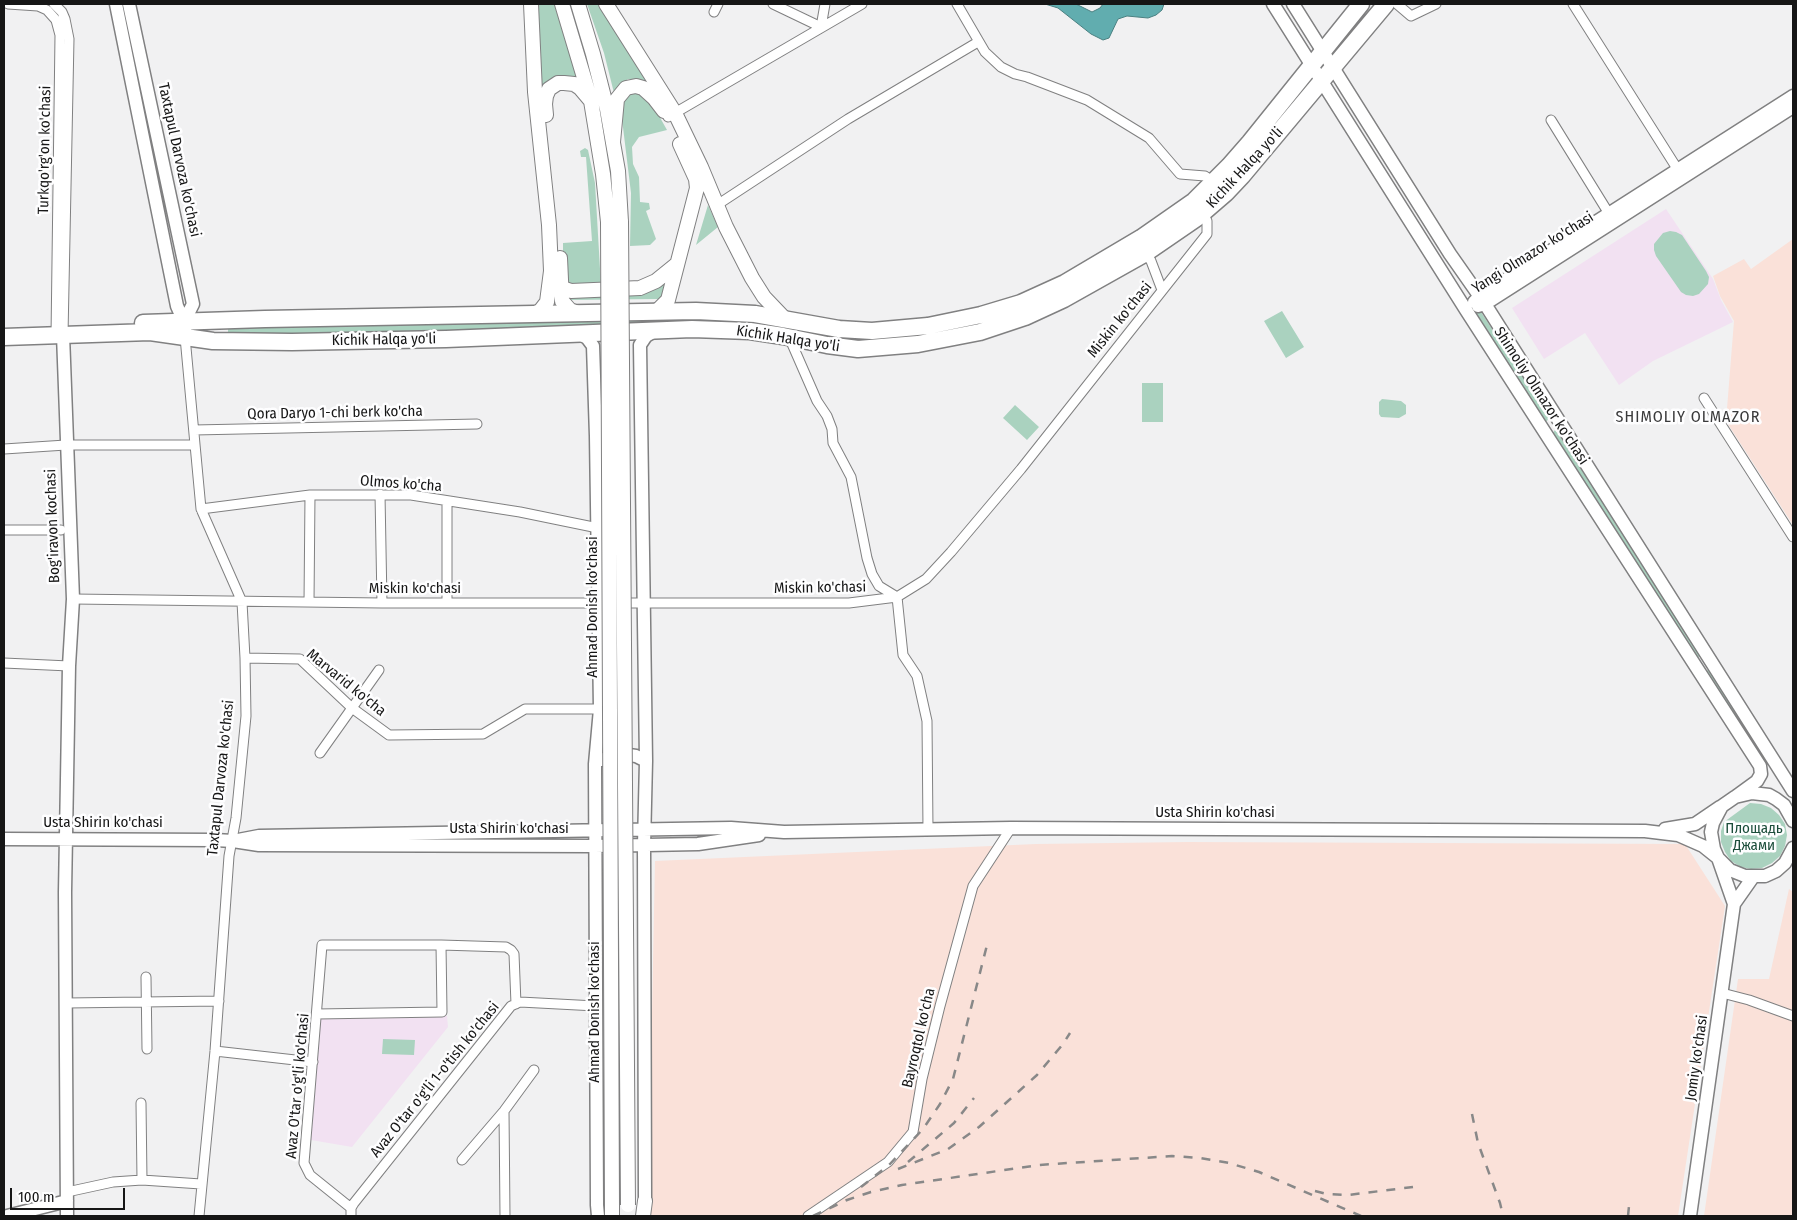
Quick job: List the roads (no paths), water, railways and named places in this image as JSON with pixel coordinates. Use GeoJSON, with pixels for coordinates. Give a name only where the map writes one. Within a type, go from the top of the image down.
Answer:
{"type":"FeatureCollection","features":[{"type":"Feature","properties":{"kind":"highway","name":"Kichik Halqa yo'li"},"geometry":{"type":"LineString","coordinates":[[4,328],[59,331],[185,330],[657,311],[755,314],[839,329],[872,331],[928,326],[965,319],[1000,310],[1054,288],[1099,264],[1175,215],[1214,182],[1245,148],[1361,4]]}},
{"type":"Feature","properties":{"kind":"highway","name":"Kichik Halqa yo'li"},"geometry":{"type":"LineString","coordinates":[[185,330],[213,341],[292,342],[446,339],[692,329],[750,331],[827,346],[858,348],[910,345],[974,334],[1013,322],[1051,306],[1146,253],[1203,214],[1242,176],[1386,4]]}},
{"type":"Feature","properties":{"kind":"highway"},"geometry":{"type":"LineString","coordinates":[[785,319],[786,337]]}},
{"type":"Feature","properties":{"kind":"highway","name":"Kichik Halqa yo'li"},"geometry":{"type":"LineString","coordinates":[[4,337],[59,331]]}},
{"type":"Feature","properties":{"kind":"main road","name":"Taxtapul Darvoza ko'chasi"},"geometry":{"type":"LineString","coordinates":[[116,4],[178,306],[185,330]]}},
{"type":"Feature","properties":{"kind":"main road","name":"Taxtapul Darvoza ko'chasi"},"geometry":{"type":"LineString","coordinates":[[129,4],[193,304],[185,330]]}},
{"type":"Feature","properties":{"kind":"main road"},"geometry":{"type":"LineString","coordinates":[[531,4],[535,92],[549,225],[551,271],[547,302],[540,311],[531,315]]}},
{"type":"Feature","properties":{"kind":"main road","name":"Ahmad Donish ko'chasi"},"geometry":{"type":"LineString","coordinates":[[562,4],[590,101],[603,174],[615,222],[628,1210]]}},
{"type":"Feature","properties":{"kind":"main road","name":"Ahmad Donish ko'chasi"},"geometry":{"type":"LineString","coordinates":[[578,4],[599,76],[613,142],[619,184],[615,222],[612,1211]]}},
{"type":"Feature","properties":{"kind":"main road"},"geometry":{"type":"LineString","coordinates":[[606,4],[701,167],[752,278],[764,297],[785,319]]}},
{"type":"Feature","properties":{"kind":"main road","name":"Shimoliy Olmazor ko'chasi"},"geometry":{"type":"LineString","coordinates":[[1273,4],[1466,310],[1762,770],[1757,781],[1735,797]]}},
{"type":"Feature","properties":{"kind":"main road","name":"Shimoliy Olmazor ko'chasi"},"geometry":{"type":"LineString","coordinates":[[1293,4],[1450,254],[1482,300],[1793,791]]}},
{"type":"Feature","properties":{"kind":"main road"},"geometry":{"type":"LineString","coordinates":[[578,313],[570,310],[563,303],[560,287],[556,195],[545,101],[552,87],[564,82],[574,84],[580,88],[590,101]]}},
{"type":"Feature","properties":{"kind":"main road"},"geometry":{"type":"LineString","coordinates":[[613,142],[617,99],[629,87],[640,86],[647,90],[671,115],[696,179],[697,186],[668,300],[657,311]]}},
{"type":"Feature","properties":{"kind":"main road","name":"Yangi Olmazor ko'chasi"},"geometry":{"type":"LineString","coordinates":[[1611,218],[1678,170],[1793,96]]}},
{"type":"Feature","properties":{"kind":"main road","name":"Yangi Olmazor ko'chasi"},"geometry":{"type":"LineString","coordinates":[[1466,310],[1611,218],[1793,107]]}},
{"type":"Feature","properties":{"kind":"main road"},"geometry":{"type":"LineString","coordinates":[[551,271],[560,287],[571,291],[640,288],[656,282],[678,263],[686,249],[703,183],[701,167]]}},
{"type":"Feature","properties":{"kind":"main road"},"geometry":{"type":"LineString","coordinates":[[643,1216],[645,1201],[644,829],[646,761],[640,346],[646,336],[656,330]]}},
{"type":"Feature","properties":{"kind":"main road","name":"Bog'iravon kochasi"},"geometry":{"type":"LineString","coordinates":[[59,331],[62,446],[61,530],[63,570],[72,600]]}},
{"type":"Feature","properties":{"kind":"main road","name":"Ahmad Donish ko'chasi"},"geometry":{"type":"LineString","coordinates":[[578,333],[587,338],[593,346],[598,528],[600,709],[595,764],[597,1212]]}},
{"type":"Feature","properties":{"kind":"main road"},"geometry":{"type":"LineString","coordinates":[[1544,430],[1558,420]]}},
{"type":"Feature","properties":{"kind":"main road","name":"Bog'iravon kochasi"},"geometry":{"type":"LineString","coordinates":[[62,446],[72,600]]}},
{"type":"Feature","properties":{"kind":"main road"},"geometry":{"type":"LineString","coordinates":[[67,1216],[66,839],[72,600]]}},
{"type":"Feature","properties":{"kind":"main road"},"geometry":{"type":"LineString","coordinates":[[1698,668],[1710,660]]}},
{"type":"Feature","properties":{"kind":"main road"},"geometry":{"type":"LineString","coordinates":[[595,764],[607,758],[621,755],[636,756],[646,761]]}},
{"type":"Feature","properties":{"kind":"main road","name":"Shimoliy Olmazor ko'chasi"},"geometry":{"type":"LineString","coordinates":[[1778,766],[1789,806]]}},
{"type":"Feature","properties":{"kind":"main road"},"geometry":{"type":"LineString","coordinates":[[1735,797],[1760,793],[1776,799],[1789,806],[1793,821]]}},
{"type":"Feature","properties":{"kind":"main road","name":"Usta Shirin ko'chasi"},"geometry":{"type":"LineString","coordinates":[[1646,831],[1688,826],[1700,821],[1735,797]]}},
{"type":"Feature","properties":{"kind":"main road"},"geometry":{"type":"LineString","coordinates":[[1722,806],[1713,823],[1711,832],[1714,849],[1734,904]]}},
{"type":"Feature","properties":{"kind":"main road","name":"Usta Shirin ko'chasi"},"geometry":{"type":"LineString","coordinates":[[233,841],[259,836],[731,828],[784,832],[1010,828],[1646,831],[1678,835],[1686,838],[1703,846],[1730,870],[1753,877]]}},
{"type":"Feature","properties":{"kind":"main road","name":"Usta Shirin ko'chasi"},"geometry":{"type":"LineString","coordinates":[[4,839],[233,841],[259,845],[595,846],[698,844],[784,832]]}},
{"type":"Feature","properties":{"kind":"main road"},"geometry":{"type":"LineString","coordinates":[[1734,904],[1753,877],[1765,876],[1776,871],[1785,863],[1793,851]]}},
{"type":"Feature","properties":{"kind":"main road"},"geometry":{"type":"LineString","coordinates":[[595,883],[607,876],[620,874],[645,882]]}},
{"type":"Feature","properties":{"kind":"main road","name":"Jomiy ko'chasi"},"geometry":{"type":"LineString","coordinates":[[1690,1216],[1734,904]]}},
{"type":"Feature","properties":{"kind":"main road"},"geometry":{"type":"LineString","coordinates":[[7,1216],[67,1197]]}},
{"type":"Feature","properties":{"kind":"street","name":"Turkqo'rg'on ko'chasi"},"geometry":{"type":"LineString","coordinates":[[8,4],[38,6],[47,10],[56,20],[60,35],[59,331]]}},
{"type":"Feature","properties":{"kind":"street","name":"Turkqo'rg'on ko'chasi"},"geometry":{"type":"LineString","coordinates":[[54,4],[62,12],[65,19],[69,39],[59,331]]}},
{"type":"Feature","properties":{"kind":"street"},"geometry":{"type":"LineString","coordinates":[[773,4],[821,27]]}},
{"type":"Feature","properties":{"kind":"street"},"geometry":{"type":"LineString","coordinates":[[821,27],[825,4]]}},
{"type":"Feature","properties":{"kind":"street"},"geometry":{"type":"LineString","coordinates":[[671,115],[862,4]]}},
{"type":"Feature","properties":{"kind":"street"},"geometry":{"type":"LineString","coordinates":[[956,4],[978,42],[988,56],[1001,67],[1015,74],[1087,100],[1149,138],[1180,174],[1206,176],[1214,182]]}},
{"type":"Feature","properties":{"kind":"street"},"geometry":{"type":"LineString","coordinates":[[1397,4],[1411,16],[1436,4]]}},
{"type":"Feature","properties":{"kind":"street"},"geometry":{"type":"LineString","coordinates":[[1573,4],[1678,170]]}},
{"type":"Feature","properties":{"kind":"street"},"geometry":{"type":"LineString","coordinates":[[717,205],[848,119],[978,42]]}},
{"type":"Feature","properties":{"kind":"street"},"geometry":{"type":"LineString","coordinates":[[1551,120],[1611,218]]}},
{"type":"Feature","properties":{"kind":"street","name":"Miskin ko'chasi"},"geometry":{"type":"LineString","coordinates":[[72,600],[382,604],[849,603],[897,598],[926,579],[1021,469],[1207,234],[1207,221],[1203,214]]}},
{"type":"Feature","properties":{"kind":"street"},"geometry":{"type":"LineString","coordinates":[[1146,253],[1162,290]]}},
{"type":"Feature","properties":{"kind":"street","name":"Taxtapul Darvoza ko'chasi"},"geometry":{"type":"LineString","coordinates":[[185,330],[201,509],[242,602],[246,716],[236,818],[229,856],[215,1050],[199,1216]]}},
{"type":"Feature","properties":{"kind":"street"},"geometry":{"type":"LineString","coordinates":[[786,337],[832,428],[833,443],[851,477],[866,558],[872,574],[879,586],[897,598],[903,656],[917,676],[926,721],[928,830]]}},
{"type":"Feature","properties":{"kind":"street"},"geometry":{"type":"LineString","coordinates":[[1704,398],[1793,537]]}},
{"type":"Feature","properties":{"kind":"street","name":"Qora Daryo 1-chi berk ko'cha"},"geometry":{"type":"LineString","coordinates":[[194,430],[477,424]]}},
{"type":"Feature","properties":{"kind":"street"},"geometry":{"type":"LineString","coordinates":[[4,449],[62,446],[195,445]]}},
{"type":"Feature","properties":{"kind":"street"},"geometry":{"type":"LineString","coordinates":[[380,494],[382,604]]}},
{"type":"Feature","properties":{"kind":"street","name":"Olmos ko'cha"},"geometry":{"type":"LineString","coordinates":[[201,509],[310,495],[380,494],[412,496],[520,512],[598,528]]}},
{"type":"Feature","properties":{"kind":"street"},"geometry":{"type":"LineString","coordinates":[[309,602],[310,495]]}},
{"type":"Feature","properties":{"kind":"street"},"geometry":{"type":"LineString","coordinates":[[447,501],[447,603]]}},
{"type":"Feature","properties":{"kind":"street"},"geometry":{"type":"LineString","coordinates":[[4,530],[61,530]]}},
{"type":"Feature","properties":{"kind":"street","name":"Marvarid ko'cha"},"geometry":{"type":"LineString","coordinates":[[245,658],[300,659],[352,708],[387,734],[394,736],[486,734],[525,709],[600,709]]}},
{"type":"Feature","properties":{"kind":"street"},"geometry":{"type":"LineString","coordinates":[[4,662],[69,666]]}},
{"type":"Feature","properties":{"kind":"street"},"geometry":{"type":"LineString","coordinates":[[320,753],[380,670]]}},
{"type":"Feature","properties":{"kind":"street","name":"Bayroqtol ko'cha"},"geometry":{"type":"LineString","coordinates":[[808,1216],[888,1162],[913,1132],[922,1079],[973,886],[1010,828]]}},
{"type":"Feature","properties":{"kind":"street","name":"Avaz O'tar o'g'li ko'chasi"},"geometry":{"type":"LineString","coordinates":[[351,1212],[310,1175],[304,1163],[322,944],[441,945]]}},
{"type":"Feature","properties":{"kind":"street"},"geometry":{"type":"LineString","coordinates":[[317,1014],[442,1012],[441,945],[506,947],[511,950],[514,956],[516,1004]]}},
{"type":"Feature","properties":{"kind":"street"},"geometry":{"type":"LineString","coordinates":[[146,978],[147,1049]]}},
{"type":"Feature","properties":{"kind":"street"},"geometry":{"type":"LineString","coordinates":[[1722,993],[1749,1000],[1793,1016]]}},
{"type":"Feature","properties":{"kind":"street"},"geometry":{"type":"LineString","coordinates":[[67,1002],[219,1001]]}},
{"type":"Feature","properties":{"kind":"street","name":"Avaz O'tar o'g'li 1-o'tish ko'chasi"},"geometry":{"type":"LineString","coordinates":[[351,1212],[354,1203],[512,1006],[520,1002],[596,1006]]}},
{"type":"Feature","properties":{"kind":"street"},"geometry":{"type":"LineString","coordinates":[[215,1050],[313,1062]]}},
{"type":"Feature","properties":{"kind":"street"},"geometry":{"type":"LineString","coordinates":[[462,1160],[504,1111],[534,1070]]}},
{"type":"Feature","properties":{"kind":"street"},"geometry":{"type":"LineString","coordinates":[[141,1103],[142,1180]]}},
{"type":"Feature","properties":{"kind":"street"},"geometry":{"type":"LineString","coordinates":[[504,1111],[505,1216]]}},
{"type":"Feature","properties":{"kind":"street"},"geometry":{"type":"LineString","coordinates":[[67,1197],[113,1182],[142,1180],[201,1184]]}},
{"type":"Feature","properties":{"kind":"water"},"geometry":{"type":"Polygon","coordinates":[[[1045,4],[1076,4],[1092,12],[1103,4],[1164,4],[1162,10],[1148,18],[1127,16],[1118,19],[1109,38],[1103,40],[1091,34],[1058,8],[1045,4]]]}},
{"type":"Feature","properties":{"kind":"railway"},"geometry":{"type":"LineString","coordinates":[[861,1187],[890,1164],[923,1129],[940,1104],[953,1079],[987,945]]}},
{"type":"Feature","properties":{"kind":"railway"},"geometry":{"type":"LineString","coordinates":[[898,1169],[948,1149],[979,1127],[1037,1075],[1070,1033]]}},
{"type":"Feature","properties":{"kind":"railway"},"geometry":{"type":"LineString","coordinates":[[908,1162],[954,1123],[974,1098]]}},
{"type":"Feature","properties":{"kind":"railway"},"geometry":{"type":"LineString","coordinates":[[1472,1114],[1478,1143],[1503,1216]]}},
{"type":"Feature","properties":{"kind":"railway"},"geometry":{"type":"LineString","coordinates":[[813,1216],[847,1200],[902,1185],[1039,1165],[1172,1156],[1229,1163],[1259,1172],[1361,1216]]}},
{"type":"Feature","properties":{"kind":"railway"},"geometry":{"type":"LineString","coordinates":[[1315,1191],[1327,1194],[1348,1195],[1413,1187]]}},
{"type":"Feature","properties":{"kind":"railway"},"geometry":{"type":"LineString","coordinates":[[1628,1216],[1629,1206]]}},
{"type":"Feature","properties":{"kind":"district","name":"SHIMOLIY OLMAZOR"},"geometry":{"type":"Point","coordinates":[1688,418]}},
{"type":"Feature","properties":{"kind":"park label","name":"Площадь Джами"},"geometry":{"type":"Point","coordinates":[1754,838]}}]}
